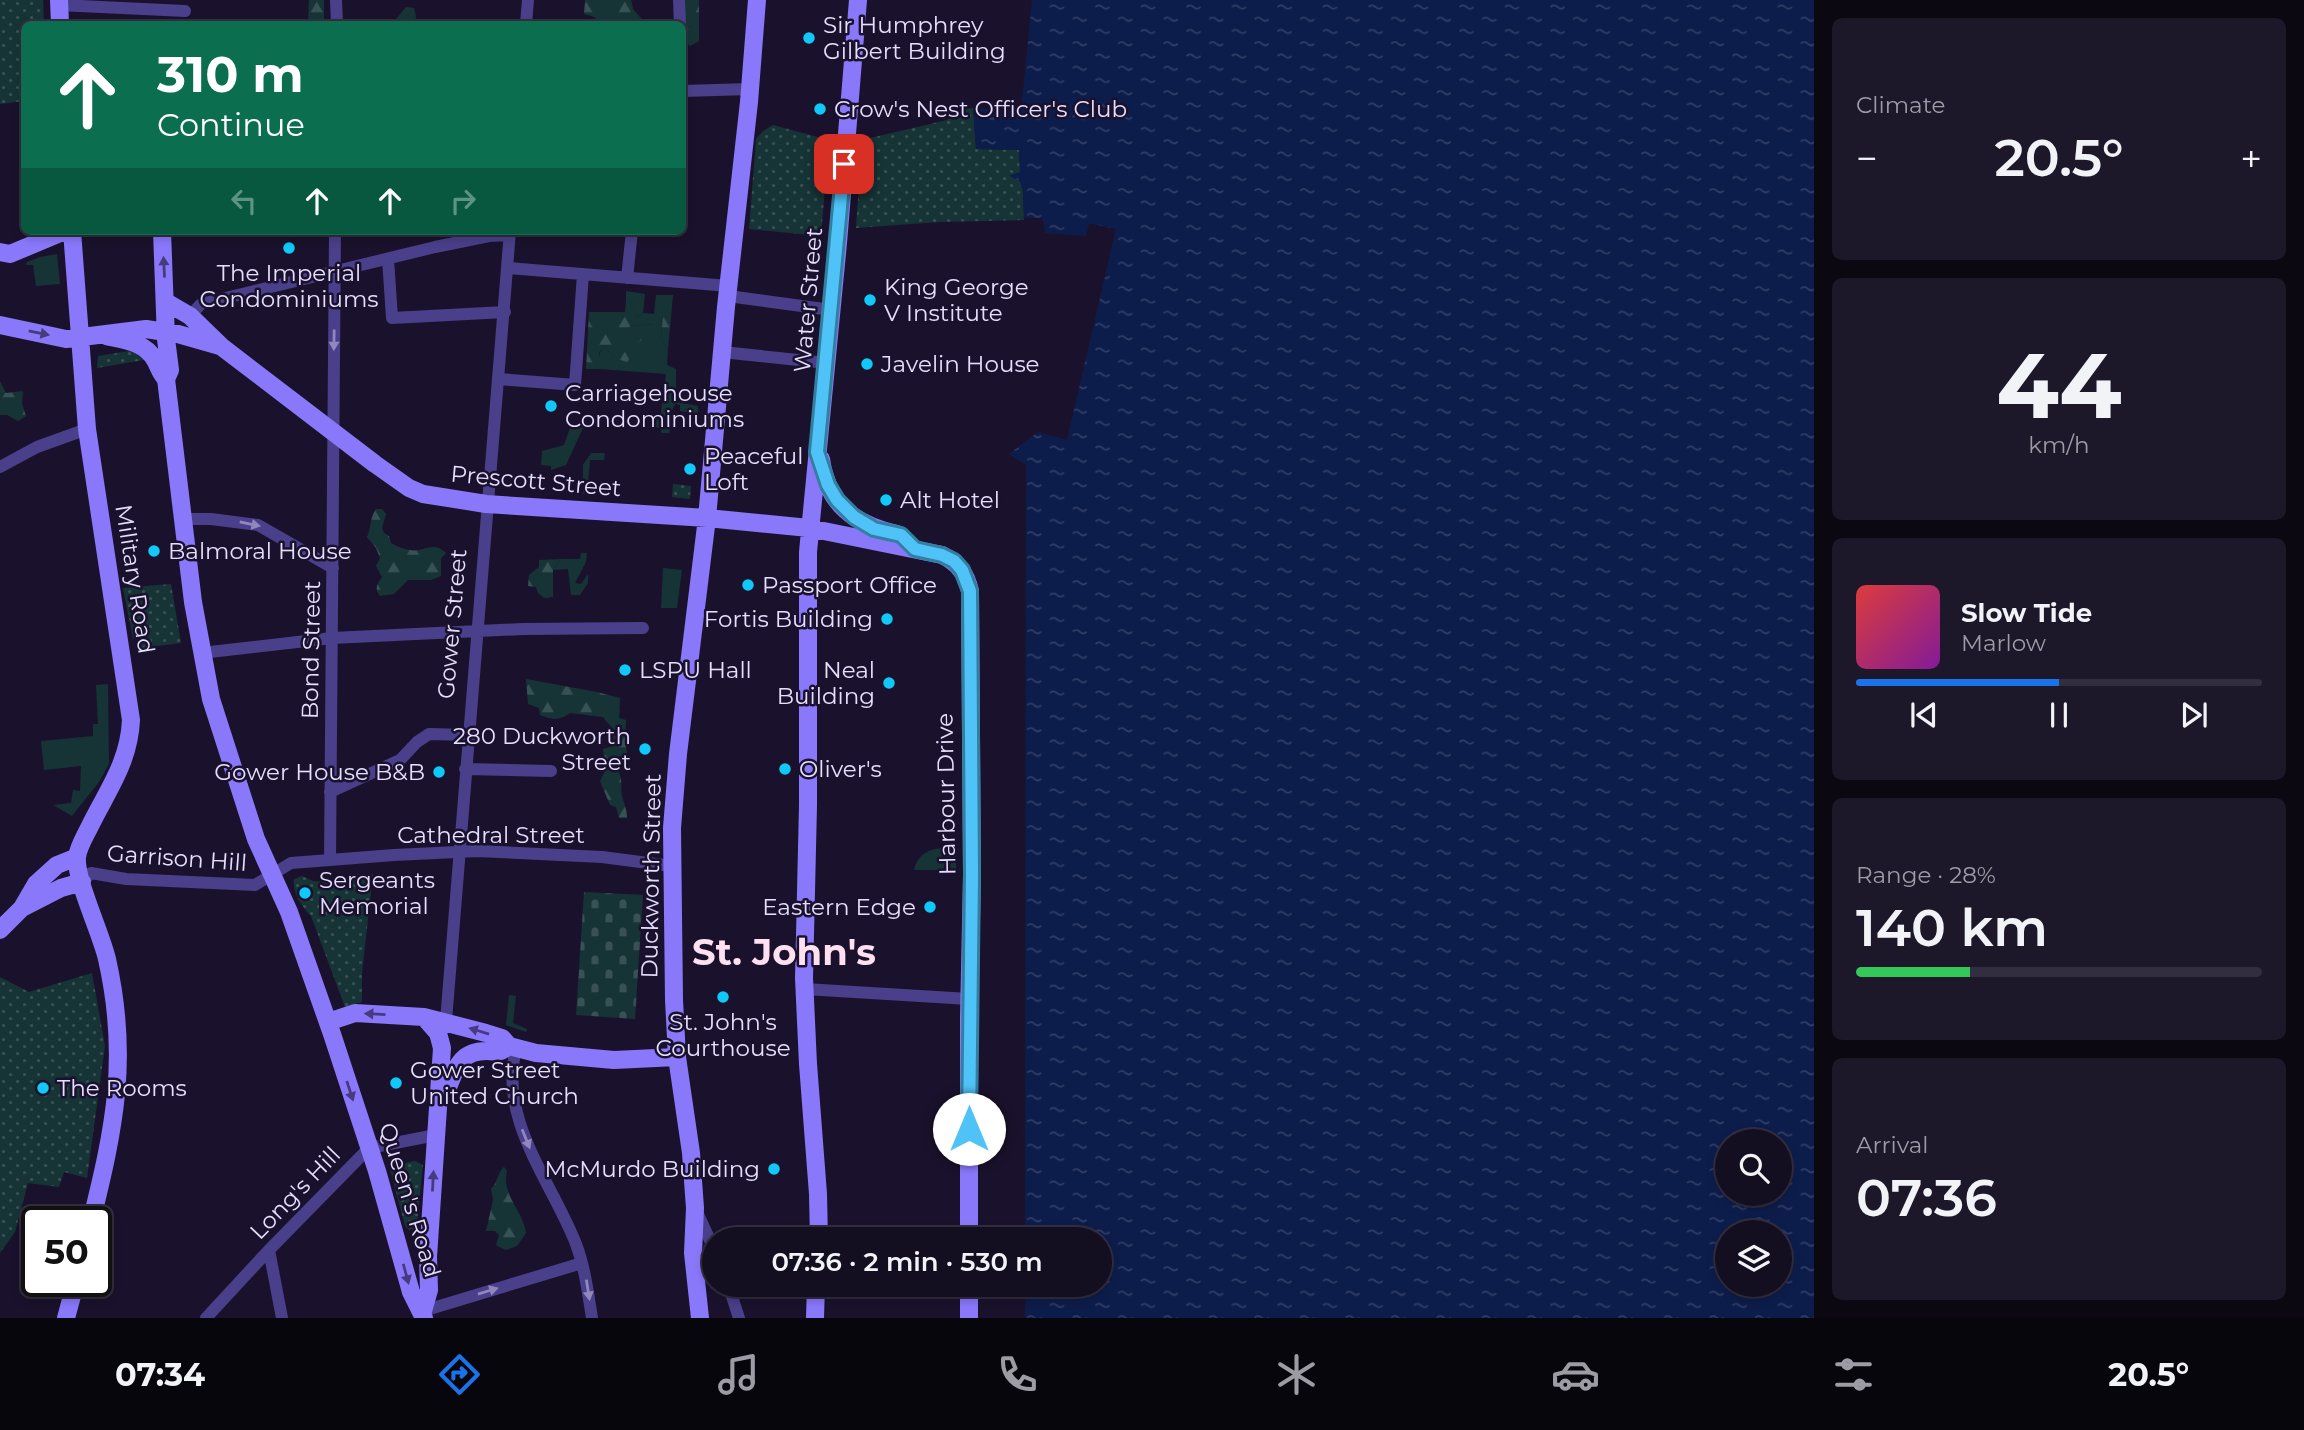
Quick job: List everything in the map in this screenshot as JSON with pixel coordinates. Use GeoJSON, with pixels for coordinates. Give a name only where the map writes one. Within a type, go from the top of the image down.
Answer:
{"type":"FeatureCollection","features":[{"type":"Feature","properties":{"kind":"main road","name":"Duckworth Street"},"geometry":{"type":"LineString","coordinates":[[700,1318],[693,1253],[695,1208],[691,1153],[677,1057],[671,866],[678,754],[707,518],[757,0]]}},
{"type":"Feature","properties":{"kind":"main road","name":"Water Street"},"geometry":{"type":"LineString","coordinates":[[819,1227],[805,989],[809,528],[827,363],[858,0]]}},
{"type":"Feature","properties":{"kind":"main road"},"geometry":{"type":"LineString","coordinates":[[59,2],[61,21]]}},
{"type":"Feature","properties":{"kind":"main road"},"geometry":{"type":"LineString","coordinates":[[4,256],[55,235]]}},
{"type":"Feature","properties":{"kind":"main road","name":"Military Road"},"geometry":{"type":"LineString","coordinates":[[72,235],[87,429],[131,720],[130,741],[123,762],[77,857]]}},
{"type":"Feature","properties":{"kind":"main road"},"geometry":{"type":"LineString","coordinates":[[106,336],[144,347],[166,379],[170,370],[162,235]]}},
{"type":"Feature","properties":{"kind":"main road","name":"Prescott Street"},"geometry":{"type":"LineString","coordinates":[[166,302],[190,316],[222,347],[409,488],[439,498],[486,504],[707,518],[809,528],[915,549]]}},
{"type":"Feature","properties":{"kind":"main road","name":"Prescott Street"},"geometry":{"type":"LineString","coordinates":[[0,325],[66,339],[146,330],[166,332],[222,347]]}},
{"type":"Feature","properties":{"kind":"main road","name":"Queen's Road"},"geometry":{"type":"LineString","coordinates":[[166,379],[201,653],[223,743],[256,839],[289,912],[328,1022],[369,1148],[411,1292],[423,1314]]}},
{"type":"Feature","properties":{"kind":"main road"},"geometry":{"type":"LineString","coordinates":[[817,452],[828,485],[843,507],[864,524],[901,535],[915,549]]}},
{"type":"Feature","properties":{"kind":"main road","name":"Harbour Drive"},"geometry":{"type":"LineString","coordinates":[[915,549],[942,555],[954,561],[962,570],[970,591],[972,875],[969,1227]]}},
{"type":"Feature","properties":{"kind":"main road"},"geometry":{"type":"LineString","coordinates":[[0,930],[22,908],[36,884],[57,865],[77,857],[82,882],[107,960],[120,1042],[112,1131],[95,1206]]}},
{"type":"Feature","properties":{"kind":"main road"},"geometry":{"type":"LineString","coordinates":[[22,908],[61,888],[82,882]]}},
{"type":"Feature","properties":{"kind":"main road"},"geometry":{"type":"LineString","coordinates":[[328,1022],[355,1013],[424,1017],[502,1038],[512,1048]]}},
{"type":"Feature","properties":{"kind":"main road"},"geometry":{"type":"LineString","coordinates":[[423,1314],[429,1290],[427,1273],[439,1097],[440,1037],[436,1028],[424,1017]]}},
{"type":"Feature","properties":{"kind":"main road"},"geometry":{"type":"LineString","coordinates":[[439,1097],[448,1091],[452,1072],[466,1057],[479,1052],[499,1053],[512,1048],[562,1056],[614,1060],[677,1057]]}},
{"type":"Feature","properties":{"kind":"main road"},"geometry":{"type":"LineString","coordinates":[[395,1234],[407,1243],[414,1243],[421,1240],[431,1228]]}},
{"type":"Feature","properties":{"kind":"main road"},"geometry":{"type":"LineString","coordinates":[[66,1318],[72,1297]]}},
{"type":"Feature","properties":{"kind":"main road"},"geometry":{"type":"LineString","coordinates":[[815,1318],[816,1297]]}},
{"type":"Feature","properties":{"kind":"main road"},"geometry":{"type":"LineString","coordinates":[[969,1297],[969,1318]]}},
{"type":"Feature","properties":{"kind":"street"},"geometry":{"type":"LineString","coordinates":[[336,0],[337,21]]}},
{"type":"Feature","properties":{"kind":"street"},"geometry":{"type":"LineString","coordinates":[[526,21],[528,0]]}},
{"type":"Feature","properties":{"kind":"street"},"geometry":{"type":"LineString","coordinates":[[679,0],[680,21]]}},
{"type":"Feature","properties":{"kind":"street"},"geometry":{"type":"LineString","coordinates":[[59,2],[185,11]]}},
{"type":"Feature","properties":{"kind":"street"},"geometry":{"type":"LineString","coordinates":[[686,91],[750,89]]}},
{"type":"Feature","properties":{"kind":"street","name":"Bond Street"},"geometry":{"type":"LineString","coordinates":[[330,860],[335,235]]}},
{"type":"Feature","properties":{"kind":"street"},"geometry":{"type":"LineString","coordinates":[[190,316],[201,304],[388,258],[496,235]]}},
{"type":"Feature","properties":{"kind":"street","name":"Gower Street"},"geometry":{"type":"LineString","coordinates":[[446,1021],[510,235]]}},
{"type":"Feature","properties":{"kind":"street"},"geometry":{"type":"LineString","coordinates":[[627,278],[632,235]]}},
{"type":"Feature","properties":{"kind":"street"},"geometry":{"type":"LineString","coordinates":[[388,258],[392,318],[505,312]]}},
{"type":"Feature","properties":{"kind":"street"},"geometry":{"type":"LineString","coordinates":[[508,268],[627,278],[729,291],[831,310]]}},
{"type":"Feature","properties":{"kind":"street"},"geometry":{"type":"LineString","coordinates":[[499,379],[575,385],[583,274]]}},
{"type":"Feature","properties":{"kind":"street"},"geometry":{"type":"LineString","coordinates":[[722,352],[827,363]]}},
{"type":"Feature","properties":{"kind":"street"},"geometry":{"type":"LineString","coordinates":[[0,467],[37,447],[87,429]]}},
{"type":"Feature","properties":{"kind":"street"},"geometry":{"type":"LineString","coordinates":[[182,519],[211,519],[258,525],[333,568]]}},
{"type":"Feature","properties":{"kind":"street"},"geometry":{"type":"LineString","coordinates":[[201,653],[331,638],[477,631],[643,628]]}},
{"type":"Feature","properties":{"kind":"street"},"geometry":{"type":"LineString","coordinates":[[330,792],[400,760],[429,734],[468,735]]}},
{"type":"Feature","properties":{"kind":"street"},"geometry":{"type":"LineString","coordinates":[[465,769],[551,771]]}},
{"type":"Feature","properties":{"kind":"street","name":"Cathedral Street"},"geometry":{"type":"LineString","coordinates":[[271,876],[291,863],[478,851],[638,860],[671,866]]}},
{"type":"Feature","properties":{"kind":"street","name":"Garrison Hill"},"geometry":{"type":"LineString","coordinates":[[82,882],[91,873],[126,879],[255,885],[271,876]]}},
{"type":"Feature","properties":{"kind":"street"},"geometry":{"type":"LineString","coordinates":[[805,989],[969,999]]}},
{"type":"Feature","properties":{"kind":"street"},"geometry":{"type":"LineString","coordinates":[[512,1048],[513,1084],[523,1136],[564,1217],[582,1263],[592,1318]]}},
{"type":"Feature","properties":{"kind":"street","name":"Long's Hill"},"geometry":{"type":"LineString","coordinates":[[206,1318],[369,1148],[436,1135]]}},
{"type":"Feature","properties":{"kind":"street"},"geometry":{"type":"LineString","coordinates":[[695,1208],[704,1227]]}},
{"type":"Feature","properties":{"kind":"street"},"geometry":{"type":"LineString","coordinates":[[269,1250],[282,1318]]}},
{"type":"Feature","properties":{"kind":"street"},"geometry":{"type":"LineString","coordinates":[[423,1314],[582,1263]]}},
{"type":"Feature","properties":{"kind":"street"},"geometry":{"type":"LineString","coordinates":[[732,1297],[739,1318]]}},
{"type":"Feature","properties":{"kind":"green space"},"geometry":{"type":"Polygon","coordinates":[[[0,0],[43,0],[44,21],[21,21],[21,101],[0,104],[0,0]]]}},
{"type":"Feature","properties":{"kind":"green space"},"geometry":{"type":"Polygon","coordinates":[[[309,0],[324,0],[324,21],[308,21],[309,0]]]}},
{"type":"Feature","properties":{"kind":"green space"},"geometry":{"type":"Polygon","coordinates":[[[585,0],[631,0],[633,9],[643,21],[599,21],[584,14],[585,0]]]}},
{"type":"Feature","properties":{"kind":"green space"},"geometry":{"type":"Polygon","coordinates":[[[684,0],[699,0],[699,41],[690,46],[686,42],[684,0]]]}},
{"type":"Feature","properties":{"kind":"green space"},"geometry":{"type":"Polygon","coordinates":[[[406,7],[414,8],[415,21],[394,21],[406,7]]]}},
{"type":"Feature","properties":{"kind":"green space"},"geometry":{"type":"Polygon","coordinates":[[[973,108],[976,149],[1019,150],[1020,173],[1009,176],[1020,181],[1024,220],[856,228],[862,140],[947,120],[963,109],[973,108]]]}},
{"type":"Feature","properties":{"kind":"green space"},"geometry":{"type":"Polygon","coordinates":[[[773,125],[829,140],[821,236],[749,229],[756,139],[773,125]]]}},
{"type":"Feature","properties":{"kind":"green space"},"geometry":{"type":"Polygon","coordinates":[[[57,254],[60,284],[36,286],[33,265],[26,265],[27,262],[57,254]]]}},
{"type":"Feature","properties":{"kind":"green space"},"geometry":{"type":"Polygon","coordinates":[[[626,291],[645,294],[643,313],[637,317],[631,302],[626,301],[626,291]]]}},
{"type":"Feature","properties":{"kind":"green space"},"geometry":{"type":"Polygon","coordinates":[[[656,295],[673,295],[668,349],[661,340],[663,314],[655,314],[655,324],[631,326],[625,331],[629,335],[639,334],[642,340],[633,347],[633,355],[627,362],[615,358],[604,346],[599,353],[599,369],[586,369],[589,312],[625,312],[626,301],[631,301],[637,317],[643,313],[654,314],[656,295]]]}},
{"type":"Feature","properties":{"kind":"green space"},"geometry":{"type":"Polygon","coordinates":[[[654,314],[663,314],[661,340],[668,349],[667,365],[676,369],[676,402],[698,406],[698,414],[680,411],[680,405],[675,404],[670,415],[674,422],[669,433],[661,433],[661,428],[653,427],[655,420],[660,419],[666,374],[599,369],[600,354],[604,346],[615,358],[629,335],[624,331],[631,326],[654,324],[654,314]]]}},
{"type":"Feature","properties":{"kind":"green space"},"geometry":{"type":"Polygon","coordinates":[[[129,351],[144,360],[97,368],[98,356],[129,351]]]}},
{"type":"Feature","properties":{"kind":"green space"},"geometry":{"type":"Polygon","coordinates":[[[0,381],[6,393],[23,391],[22,404],[26,416],[18,421],[7,415],[0,415],[0,381]]]}},
{"type":"Feature","properties":{"kind":"green space"},"geometry":{"type":"Polygon","coordinates":[[[571,425],[584,426],[566,465],[551,470],[551,466],[541,465],[542,451],[564,445],[571,425]]]}},
{"type":"Feature","properties":{"kind":"green space"},"geometry":{"type":"Polygon","coordinates":[[[591,453],[605,453],[604,460],[590,460],[587,494],[583,494],[583,465],[591,453]]]}},
{"type":"Feature","properties":{"kind":"green space"},"geometry":{"type":"Polygon","coordinates":[[[673,484],[691,486],[690,499],[672,497],[673,484]]]}},
{"type":"Feature","properties":{"kind":"green space"},"geometry":{"type":"Polygon","coordinates":[[[376,509],[382,509],[386,514],[382,528],[391,543],[412,550],[436,547],[446,553],[441,558],[441,576],[431,580],[408,580],[394,594],[380,596],[377,586],[382,577],[376,566],[380,558],[367,537],[376,509]]]}},
{"type":"Feature","properties":{"kind":"green space"},"geometry":{"type":"Polygon","coordinates":[[[581,553],[587,553],[586,562],[575,583],[581,584],[588,574],[588,583],[580,595],[571,595],[568,569],[553,570],[561,559],[580,559],[581,553]]]}},
{"type":"Feature","properties":{"kind":"green space"},"geometry":{"type":"Polygon","coordinates":[[[561,559],[553,570],[553,597],[544,598],[536,587],[528,586],[529,575],[539,567],[539,560],[561,559]]]}},
{"type":"Feature","properties":{"kind":"green space"},"geometry":{"type":"Polygon","coordinates":[[[663,568],[682,570],[677,608],[661,608],[663,568]]]}},
{"type":"Feature","properties":{"kind":"green space"},"geometry":{"type":"Polygon","coordinates":[[[171,584],[181,643],[141,648],[137,638],[133,639],[123,588],[171,584]]]}},
{"type":"Feature","properties":{"kind":"green space"},"geometry":{"type":"Polygon","coordinates":[[[526,679],[620,698],[619,718],[626,720],[625,741],[628,758],[619,773],[627,818],[619,818],[616,807],[610,805],[600,781],[606,769],[603,749],[613,746],[614,730],[603,717],[570,713],[555,719],[540,715],[539,708],[528,704],[526,679]]]}},
{"type":"Feature","properties":{"kind":"green space"},"geometry":{"type":"Polygon","coordinates":[[[108,684],[109,764],[99,782],[72,816],[53,805],[71,803],[73,790],[80,791],[81,766],[44,770],[41,741],[93,736],[93,724],[98,724],[96,685],[108,684]]]}},
{"type":"Feature","properties":{"kind":"green space"},"geometry":{"type":"Polygon","coordinates":[[[942,848],[956,848],[956,870],[914,870],[924,854],[942,848]]]}},
{"type":"Feature","properties":{"kind":"green space"},"geometry":{"type":"Polygon","coordinates":[[[357,874],[373,874],[362,973],[362,1002],[345,1007],[311,916],[296,894],[294,879],[302,876],[313,881],[350,884],[357,874]]]}},
{"type":"Feature","properties":{"kind":"green space"},"geometry":{"type":"Polygon","coordinates":[[[584,892],[643,895],[635,1019],[576,1015],[584,892]]]}},
{"type":"Feature","properties":{"kind":"green space","name":"The Rooms"},"geometry":{"type":"Polygon","coordinates":[[[92,973],[105,1046],[87,1178],[64,1172],[59,1187],[28,1183],[15,1232],[0,1253],[0,977],[29,992],[92,973]]]}},
{"type":"Feature","properties":{"kind":"green space"},"geometry":{"type":"Polygon","coordinates":[[[509,995],[516,996],[513,1023],[527,1029],[526,1032],[506,1025],[509,995]]]}},
{"type":"Feature","properties":{"kind":"green space"},"geometry":{"type":"Polygon","coordinates":[[[415,1161],[423,1165],[417,1224],[414,1229],[409,1230],[405,1226],[390,1169],[394,1165],[415,1161]]]}},
{"type":"Feature","properties":{"kind":"green space"},"geometry":{"type":"Polygon","coordinates":[[[504,1167],[507,1171],[507,1188],[526,1233],[517,1246],[506,1250],[496,1245],[499,1235],[495,1231],[486,1231],[493,1200],[491,1189],[504,1167]]]}},
{"type":"Feature","properties":{"kind":"water"},"geometry":{"type":"Polygon","coordinates":[[[1032,0],[1814,0],[1814,1318],[1025,1318],[1025,1297],[1112,1297],[1112,1227],[1025,1227],[1026,465],[1009,454],[1038,432],[1067,440],[1116,229],[1089,223],[1086,236],[1045,233],[1043,218],[1024,218],[1020,181],[1008,176],[1020,172],[1019,150],[976,149],[973,108],[1021,112],[1032,0]]]}},
{"type":"Feature","properties":{"kind":"place","name":"Sir Humphrey Gilbert Building"},"geometry":{"type":"Point","coordinates":[809,38]}},
{"type":"Feature","properties":{"kind":"place","name":"Crow's Nest Officer's Club"},"geometry":{"type":"Point","coordinates":[820,109]}},
{"type":"Feature","properties":{"kind":"place","name":"The Imperial Condominiums"},"geometry":{"type":"Point","coordinates":[289,248]}},
{"type":"Feature","properties":{"kind":"place","name":"King George V Institute"},"geometry":{"type":"Point","coordinates":[870,300]}},
{"type":"Feature","properties":{"kind":"place","name":"Javelin House"},"geometry":{"type":"Point","coordinates":[867,364]}},
{"type":"Feature","properties":{"kind":"place","name":"Carriagehouse Condominiums"},"geometry":{"type":"Point","coordinates":[551,406]}},
{"type":"Feature","properties":{"kind":"place","name":"Peaceful Loft"},"geometry":{"type":"Point","coordinates":[690,469]}},
{"type":"Feature","properties":{"kind":"place","name":"Alt Hotel"},"geometry":{"type":"Point","coordinates":[886,500]}},
{"type":"Feature","properties":{"kind":"place","name":"Balmoral House"},"geometry":{"type":"Point","coordinates":[154,551]}},
{"type":"Feature","properties":{"kind":"place","name":"Passport Office"},"geometry":{"type":"Point","coordinates":[748,585]}},
{"type":"Feature","properties":{"kind":"place","name":"Fortis Building"},"geometry":{"type":"Point","coordinates":[887,619]}},
{"type":"Feature","properties":{"kind":"place","name":"LSPU Hall"},"geometry":{"type":"Point","coordinates":[625,670]}},
{"type":"Feature","properties":{"kind":"place","name":"Neal Building"},"geometry":{"type":"Point","coordinates":[889,683]}},
{"type":"Feature","properties":{"kind":"place","name":"280 Duckworth Street"},"geometry":{"type":"Point","coordinates":[645,749]}},
{"type":"Feature","properties":{"kind":"place","name":"Oliver's"},"geometry":{"type":"Point","coordinates":[785,769]}},
{"type":"Feature","properties":{"kind":"place","name":"Gower House B&B"},"geometry":{"type":"Point","coordinates":[439,772]}},
{"type":"Feature","properties":{"kind":"place","name":"Sergeants Memorial"},"geometry":{"type":"Point","coordinates":[305,893]}},
{"type":"Feature","properties":{"kind":"place","name":"Eastern Edge"},"geometry":{"type":"Point","coordinates":[930,907]}},
{"type":"Feature","properties":{"kind":"place","name":"St. John's Courthouse"},"geometry":{"type":"Point","coordinates":[723,997]}},
{"type":"Feature","properties":{"kind":"place","name":"Gower Street United Church"},"geometry":{"type":"Point","coordinates":[396,1083]}},
{"type":"Feature","properties":{"kind":"place","name":"The Rooms"},"geometry":{"type":"Point","coordinates":[43,1088]}},
{"type":"Feature","properties":{"kind":"place","name":"McMurdo Building"},"geometry":{"type":"Point","coordinates":[774,1169]}},
{"type":"Feature","properties":{"kind":"district","name":"St. John's"},"geometry":{"type":"Point","coordinates":[784,952]}},
{"type":"Feature","properties":{"kind":"route"},"geometry":{"type":"LineString","coordinates":[[844,164],[817,452],[823,473],[837,500],[854,517],[874,529],[901,535],[915,549],[942,555],[954,561],[968,581],[970,591],[972,875],[969,1129]]}}]}
